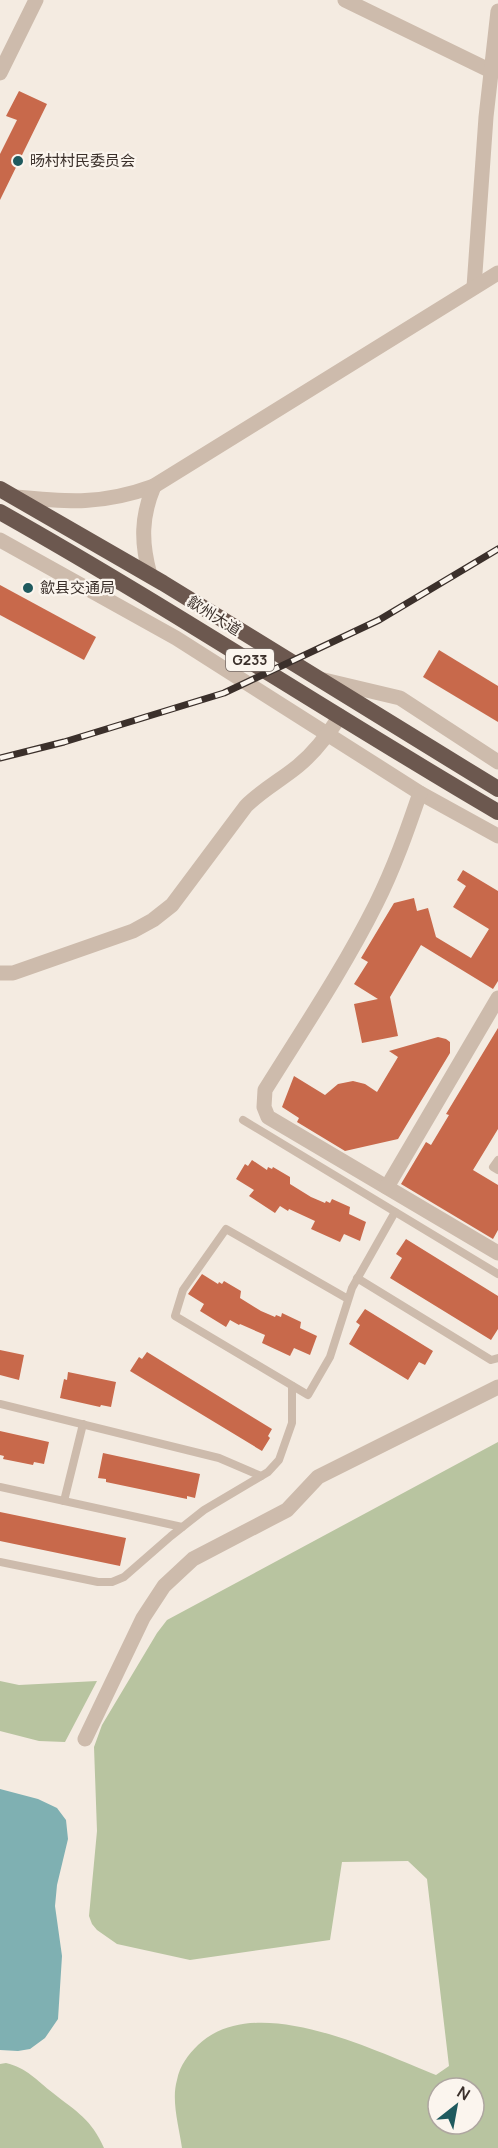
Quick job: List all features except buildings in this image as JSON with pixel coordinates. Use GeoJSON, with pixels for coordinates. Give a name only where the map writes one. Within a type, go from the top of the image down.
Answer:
{"type":"FeatureCollection","features":[{"type":"Feature","properties":{"kind":"highway","name":"歙州大道"},"geometry":{"type":"LineString","coordinates":[[0,489],[150,575],[498,789]]}},
{"type":"Feature","properties":{"kind":"highway","name":"歙州大道"},"geometry":{"type":"LineString","coordinates":[[0,512],[153,600],[498,812]]}},
{"type":"Feature","properties":{"kind":"street"},"geometry":{"type":"LineString","coordinates":[[0,73],[36,0]]}},
{"type":"Feature","properties":{"kind":"street"},"geometry":{"type":"LineString","coordinates":[[345,0],[491,71]]}},
{"type":"Feature","properties":{"kind":"street"},"geometry":{"type":"LineString","coordinates":[[474,287],[486,117],[498,11]]}},
{"type":"Feature","properties":{"kind":"street"},"geometry":{"type":"LineString","coordinates":[[15,497],[84,502],[120,497],[154,486],[498,273]]}},
{"type":"Feature","properties":{"kind":"street"},"geometry":{"type":"LineString","coordinates":[[150,575],[145,551],[144,522],[146,506],[154,486]]}},
{"type":"Feature","properties":{"kind":"street"},"geometry":{"type":"LineString","coordinates":[[0,540],[176,638],[420,793],[498,836]]}},
{"type":"Feature","properties":{"kind":"street"},"geometry":{"type":"LineString","coordinates":[[319,679],[400,698],[498,762]]}},
{"type":"Feature","properties":{"kind":"street"},"geometry":{"type":"LineString","coordinates":[[0,973],[13,973],[133,931],[153,920],[172,905],[246,806],[270,785],[297,767],[328,734],[340,716]]}},
{"type":"Feature","properties":{"kind":"street"},"geometry":{"type":"LineString","coordinates":[[420,793],[404,841],[376,905],[263,1095],[264,1107],[268,1117],[498,1253]]}},
{"type":"Feature","properties":{"kind":"street"},"geometry":{"type":"LineString","coordinates":[[387,1187],[498,998]]}},
{"type":"Feature","properties":{"kind":"street"},"geometry":{"type":"LineString","coordinates":[[85,1739],[152,1601],[172,1576],[193,1560],[287,1510],[318,1477],[498,1387]]}},
{"type":"Feature","properties":{"kind":"lane"},"geometry":{"type":"LineString","coordinates":[[243,1120],[498,1274]]}},
{"type":"Feature","properties":{"kind":"lane"},"geometry":{"type":"LineString","coordinates":[[498,1160],[494,1167],[498,1170]]}},
{"type":"Feature","properties":{"kind":"lane"},"geometry":{"type":"LineString","coordinates":[[348,1299],[226,1228],[183,1290],[175,1316],[308,1395],[330,1357],[357,1278],[395,1212]]}},
{"type":"Feature","properties":{"kind":"lane"},"geometry":{"type":"LineString","coordinates":[[357,1278],[491,1360],[498,1358]]}},
{"type":"Feature","properties":{"kind":"lane"},"geometry":{"type":"LineString","coordinates":[[0,1562],[98,1582],[112,1582],[124,1577],[182,1527],[225,1496],[268,1472],[279,1460],[292,1423],[292,1386]]}},
{"type":"Feature","properties":{"kind":"lane"},"geometry":{"type":"LineString","coordinates":[[0,1404],[219,1458],[261,1476]]}},
{"type":"Feature","properties":{"kind":"lane"},"geometry":{"type":"LineString","coordinates":[[64,1501],[83,1424]]}},
{"type":"Feature","properties":{"kind":"lane"},"geometry":{"type":"LineString","coordinates":[[0,1487],[182,1527]]}},
{"type":"Feature","properties":{"kind":"green space"},"geometry":{"type":"Polygon","coordinates":[[[498,1442],[498,2148],[182,2148],[175,2105],[178,2075],[194,2049],[222,2030],[251,2023],[282,2024],[316,2030],[349,2040],[436,2075],[449,2066],[427,1879],[408,1861],[342,1862],[330,1940],[190,1960],[117,1944],[92,1924],[89,1916],[97,1831],[94,1747],[102,1725],[167,1620],[498,1442]]]}},
{"type":"Feature","properties":{"kind":"green space"},"geometry":{"type":"Polygon","coordinates":[[[0,1681],[19,1685],[97,1681],[65,1742],[39,1741],[0,1731],[0,1681]]]}},
{"type":"Feature","properties":{"kind":"green space"},"geometry":{"type":"Polygon","coordinates":[[[6,2063],[26,2071],[76,2111],[94,2130],[104,2148],[0,2148],[0,2064],[6,2063]]]}},
{"type":"Feature","properties":{"kind":"water"},"geometry":{"type":"Polygon","coordinates":[[[0,1789],[38,1799],[57,1808],[66,1820],[68,1839],[57,1885],[55,1906],[62,1956],[58,2019],[45,2038],[30,2049],[18,2051],[0,2050],[0,1789]]]}},
{"type":"Feature","properties":{"kind":"railway"},"geometry":{"type":"LineString","coordinates":[[0,758],[64,742],[224,693],[379,620],[498,549]]}},
{"type":"Feature","properties":{"kind":"place","name":"旸村村民委员会"},"geometry":{"type":"Point","coordinates":[18,161]}},
{"type":"Feature","properties":{"kind":"place","name":"歙县交通局"},"geometry":{"type":"Point","coordinates":[28,588]}}]}
